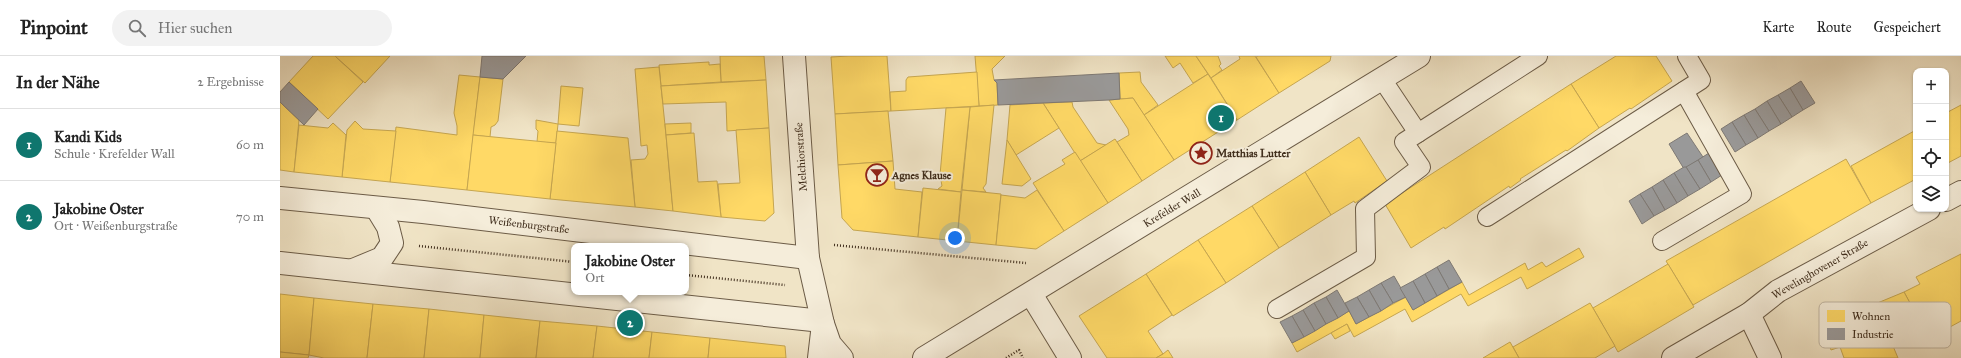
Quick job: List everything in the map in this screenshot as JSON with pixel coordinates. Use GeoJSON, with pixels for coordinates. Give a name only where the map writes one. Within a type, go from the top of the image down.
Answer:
{"type":"FeatureCollection","features":[{"type":"Feature","properties":{"kind":"street","name":"Melchiorstraße"},"geometry":{"type":"LineString","coordinates":[[794,56],[808,251]]}},
{"type":"Feature","properties":{"kind":"street","name":"Krefelder Wall"},"geometry":{"type":"LineString","coordinates":[[924,358],[1031,294],[1386,70],[1419,56]]}},
{"type":"Feature","properties":{"kind":"street"},"geometry":{"type":"LineString","coordinates":[[1949,198],[1961,192]]}},
{"type":"Feature","properties":{"kind":"street","name":"Weißenburgstraße"},"geometry":{"type":"LineString","coordinates":[[280,198],[377,209],[423,212],[808,251]]}},
{"type":"Feature","properties":{"kind":"street"},"geometry":{"type":"LineString","coordinates":[[351,271],[382,258],[392,243],[388,227],[377,209]]}},
{"type":"Feature","properties":{"kind":"street","name":"Wevelinghovener Straße"},"geometry":{"type":"LineString","coordinates":[[1673,358],[1749,314],[1778,291],[1923,212]]}},
{"type":"Feature","properties":{"kind":"street"},"geometry":{"type":"LineString","coordinates":[[808,251],[822,323],[830,344],[842,358]]}},
{"type":"Feature","properties":{"kind":"street"},"geometry":{"type":"LineString","coordinates":[[280,263],[822,323]]}},
{"type":"Feature","properties":{"kind":"street"},"geometry":{"type":"LineString","coordinates":[[1031,294],[1070,358]]}},
{"type":"Feature","properties":{"kind":"street"},"geometry":{"type":"LineString","coordinates":[[1749,314],[1770,358]]}},
{"type":"Feature","properties":{"kind":"street"},"geometry":{"type":"LineString","coordinates":[[819,358],[822,323]]}},
{"type":"Feature","properties":{"kind":"lane"},"geometry":{"type":"LineString","coordinates":[[1278,309],[1366,257],[1365,209],[1421,167],[1404,142],[1538,56]]}},
{"type":"Feature","properties":{"kind":"lane"},"geometry":{"type":"LineString","coordinates":[[1487,217],[1701,80],[1687,56]]}},
{"type":"Feature","properties":{"kind":"lane"},"geometry":{"type":"LineString","coordinates":[[1386,70],[1418,133]]}},
{"type":"Feature","properties":{"kind":"lane"},"geometry":{"type":"LineString","coordinates":[[1662,241],[1742,194],[1684,91]]}},
{"type":"Feature","properties":{"kind":"path"},"geometry":{"type":"LineString","coordinates":[[392,243],[571,262]]}},
{"type":"Feature","properties":{"kind":"path"},"geometry":{"type":"LineString","coordinates":[[808,251],[1030,263]]}},
{"type":"Feature","properties":{"kind":"path"},"geometry":{"type":"LineString","coordinates":[[689,274],[773,284]]}},
{"type":"Feature","properties":{"kind":"path"},"geometry":{"type":"LineString","coordinates":[[1006,358],[1018,350],[1023,358]]}},
{"type":"Feature","properties":{"kind":"building: Wohnen"},"geometry":{"type":"Polygon","coordinates":[[[313,56],[335,56],[363,82],[328,119],[289,82],[313,56]]]}},
{"type":"Feature","properties":{"kind":"building: Wohnen"},"geometry":{"type":"Polygon","coordinates":[[[335,56],[390,56],[365,83],[335,56]]]}},
{"type":"Feature","properties":{"kind":"building: Wohnen"},"geometry":{"type":"Polygon","coordinates":[[[720,56],[764,56],[766,80],[721,82],[720,56]]]}},
{"type":"Feature","properties":{"kind":"building: Wohnen"},"geometry":{"type":"Polygon","coordinates":[[[887,56],[891,111],[835,114],[831,57],[887,56]]]}},
{"type":"Feature","properties":{"kind":"building: Wohnen"},"geometry":{"type":"Polygon","coordinates":[[[975,56],[1005,56],[992,69],[994,80],[997,83],[998,105],[979,106],[975,56]]]}},
{"type":"Feature","properties":{"kind":"building: Wohnen"},"geometry":{"type":"Polygon","coordinates":[[[1165,56],[1196,56],[1208,74],[1193,83],[1180,63],[1173,68],[1165,56]]]}},
{"type":"Feature","properties":{"kind":"building: Wohnen"},"geometry":{"type":"Polygon","coordinates":[[[1196,56],[1218,56],[1221,64],[1219,66],[1222,70],[1211,78],[1196,56]]]}},
{"type":"Feature","properties":{"kind":"building: Wohnen"},"geometry":{"type":"Polygon","coordinates":[[[1239,56],[1255,56],[1279,93],[1237,120],[1211,78],[1240,59],[1239,56]]]}},
{"type":"Feature","properties":{"kind":"building: Wohnen"},"geometry":{"type":"Polygon","coordinates":[[[1331,56],[1330,61],[1279,93],[1256,57],[1331,56]]]}},
{"type":"Feature","properties":{"kind":"building: Wohnen"},"geometry":{"type":"Polygon","coordinates":[[[1616,56],[1656,56],[1672,81],[1631,109],[1630,108],[1599,128],[1571,84],[1616,56]]]}},
{"type":"Feature","properties":{"kind":"building: Wohnen"},"geometry":{"type":"Polygon","coordinates":[[[709,62],[709,65],[720,64],[721,82],[661,86],[659,65],[709,62]]]}},
{"type":"Feature","properties":{"kind":"building: Wohnen"},"geometry":{"type":"Polygon","coordinates":[[[659,67],[673,211],[635,207],[631,160],[645,159],[648,154],[647,145],[641,146],[635,69],[659,67]]]}},
{"type":"Feature","properties":{"kind":"building: Wohnen"},"geometry":{"type":"Polygon","coordinates":[[[977,72],[979,106],[891,111],[890,92],[906,91],[906,80],[908,77],[977,72]]]}},
{"type":"Feature","properties":{"kind":"building: Wohnen"},"geometry":{"type":"Polygon","coordinates":[[[1140,72],[1141,82],[1158,105],[1144,115],[1133,98],[1120,99],[1119,73],[1140,72]]]}},
{"type":"Feature","properties":{"kind":"building: Wohnen"},"geometry":{"type":"Polygon","coordinates":[[[1208,74],[1237,120],[1174,160],[1144,115],[1208,74]]]}},
{"type":"Feature","properties":{"kind":"building: Wohnen"},"geometry":{"type":"Polygon","coordinates":[[[459,75],[480,77],[467,190],[390,182],[396,127],[457,135],[457,126],[454,113],[459,75]]]}},
{"type":"Feature","properties":{"kind":"building: Wohnen"},"geometry":{"type":"Polygon","coordinates":[[[480,77],[503,79],[498,121],[491,127],[490,137],[473,135],[480,77]]]}},
{"type":"Feature","properties":{"kind":"building: Wohnen"},"geometry":{"type":"Polygon","coordinates":[[[766,80],[769,128],[727,131],[726,102],[663,104],[661,86],[766,80]]]}},
{"type":"Feature","properties":{"kind":"building: Wohnen"},"geometry":{"type":"Polygon","coordinates":[[[1571,84],[1599,128],[1567,151],[1566,150],[1520,179],[1521,180],[1510,188],[1509,186],[1445,229],[1444,227],[1411,248],[1385,204],[1571,84]]]}},
{"type":"Feature","properties":{"kind":"building: Wohnen"},"geometry":{"type":"Polygon","coordinates":[[[561,86],[583,88],[579,126],[558,124],[561,86]]]}},
{"type":"Feature","properties":{"kind":"building: Wohnen"},"geometry":{"type":"Polygon","coordinates":[[[1133,98],[1174,160],[1142,181],[1117,142],[1129,135],[1128,129],[1109,100],[1133,98]]]}},
{"type":"Feature","properties":{"kind":"building: Wohnen"},"geometry":{"type":"Polygon","coordinates":[[[280,102],[299,120],[294,172],[280,170],[280,102]]]}},
{"type":"Feature","properties":{"kind":"building: Wohnen"},"geometry":{"type":"Polygon","coordinates":[[[1072,102],[1073,107],[1097,143],[1106,145],[1080,161],[1043,103],[1072,102]]]}},
{"type":"Feature","properties":{"kind":"building: Wohnen"},"geometry":{"type":"Polygon","coordinates":[[[1043,103],[1059,128],[1016,155],[1007,140],[1010,105],[1043,103]]]}},
{"type":"Feature","properties":{"kind":"building: Wohnen"},"geometry":{"type":"Polygon","coordinates":[[[994,105],[986,184],[983,188],[986,192],[962,190],[970,107],[994,105]]]}},
{"type":"Feature","properties":{"kind":"building: Wohnen"},"geometry":{"type":"Polygon","coordinates":[[[1961,105],[1961,156],[1949,162],[1949,140],[1949,111],[1961,105]]]}},
{"type":"Feature","properties":{"kind":"building: Wohnen"},"geometry":{"type":"Polygon","coordinates":[[[970,107],[961,192],[938,189],[942,186],[940,175],[946,108],[970,107]]]}},
{"type":"Feature","properties":{"kind":"building: Wohnen"},"geometry":{"type":"Polygon","coordinates":[[[888,111],[893,161],[838,165],[835,114],[888,111]]]}},
{"type":"Feature","properties":{"kind":"building: Wohnen"},"geometry":{"type":"Polygon","coordinates":[[[536,120],[558,124],[556,143],[537,142],[538,131],[536,129],[536,120]]]}},
{"type":"Feature","properties":{"kind":"building: Wohnen"},"geometry":{"type":"Polygon","coordinates":[[[355,121],[363,129],[396,131],[390,182],[342,177],[347,130],[355,121]]]}},
{"type":"Feature","properties":{"kind":"building: Wohnen"},"geometry":{"type":"Polygon","coordinates":[[[333,123],[346,135],[342,177],[294,172],[299,125],[328,128],[333,123]]]}},
{"type":"Feature","properties":{"kind":"building: Wohnen"},"geometry":{"type":"Polygon","coordinates":[[[691,123],[691,133],[666,135],[665,124],[691,123]]]}},
{"type":"Feature","properties":{"kind":"building: Wohnen"},"geometry":{"type":"Polygon","coordinates":[[[769,128],[774,213],[765,221],[721,217],[718,184],[740,183],[736,130],[769,128]]]}},
{"type":"Feature","properties":{"kind":"building: Wohnen"},"geometry":{"type":"Polygon","coordinates":[[[557,131],[628,138],[635,207],[550,199],[557,131]]]}},
{"type":"Feature","properties":{"kind":"building: Wohnen"},"geometry":{"type":"Polygon","coordinates":[[[1913,132],[1913,181],[1871,203],[1851,166],[1913,132]]]}},
{"type":"Feature","properties":{"kind":"building: Wohnen"},"geometry":{"type":"Polygon","coordinates":[[[694,133],[698,182],[717,181],[721,217],[673,211],[666,135],[694,133]]]}},
{"type":"Feature","properties":{"kind":"building: Wohnen"},"geometry":{"type":"Polygon","coordinates":[[[473,135],[556,143],[550,199],[467,190],[473,135]]]}},
{"type":"Feature","properties":{"kind":"building: Wohnen"},"geometry":{"type":"Polygon","coordinates":[[[1359,137],[1387,181],[1355,203],[1354,201],[1331,215],[1305,172],[1359,137]]]}},
{"type":"Feature","properties":{"kind":"building: Wohnen"},"geometry":{"type":"Polygon","coordinates":[[[1115,139],[1142,181],[1108,203],[1080,161],[1115,139]]]}},
{"type":"Feature","properties":{"kind":"building: Wohnen"},"geometry":{"type":"Polygon","coordinates":[[[1007,140],[1031,179],[1022,186],[1002,184],[1007,140]]]}},
{"type":"Feature","properties":{"kind":"building: Wohnen"},"geometry":{"type":"Polygon","coordinates":[[[1075,152],[1108,203],[1064,231],[1033,183],[1065,164],[1062,160],[1075,152]]]}},
{"type":"Feature","properties":{"kind":"building: Wohnen"},"geometry":{"type":"Polygon","coordinates":[[[1846,159],[1871,203],[1693,305],[1666,261],[1846,159]]]}},
{"type":"Feature","properties":{"kind":"building: Wohnen"},"geometry":{"type":"Polygon","coordinates":[[[893,161],[895,189],[922,192],[918,237],[853,230],[842,218],[838,165],[893,161]]]}},
{"type":"Feature","properties":{"kind":"building: Wohnen"},"geometry":{"type":"Polygon","coordinates":[[[1305,172],[1331,215],[1279,248],[1252,206],[1305,172]]]}},
{"type":"Feature","properties":{"kind":"building: Wohnen"},"geometry":{"type":"Polygon","coordinates":[[[923,188],[961,192],[957,241],[918,237],[923,188]]]}},
{"type":"Feature","properties":{"kind":"building: Wohnen"},"geometry":{"type":"Polygon","coordinates":[[[962,190],[1001,194],[996,245],[957,241],[962,190]]]}},
{"type":"Feature","properties":{"kind":"building: Wohnen"},"geometry":{"type":"Polygon","coordinates":[[[1037,190],[1064,231],[1036,249],[996,245],[1001,195],[1025,198],[1037,190]]]}},
{"type":"Feature","properties":{"kind":"building: Wohnen"},"geometry":{"type":"Polygon","coordinates":[[[1252,206],[1279,248],[1226,283],[1198,240],[1252,206]]]}},
{"type":"Feature","properties":{"kind":"building: Wohnen"},"geometry":{"type":"Polygon","coordinates":[[[1198,240],[1226,283],[1173,316],[1146,274],[1198,240]]]}},
{"type":"Feature","properties":{"kind":"building: Wohnen"},"geometry":{"type":"Polygon","coordinates":[[[1579,248],[1584,257],[1527,289],[1521,277],[1468,306],[1461,294],[1412,322],[1405,309],[1354,337],[1347,324],[1297,352],[1292,343],[1349,311],[1356,324],[1406,297],[1413,310],[1462,282],[1469,295],[1525,263],[1528,270],[1542,262],[1546,267],[1579,248]]]}},
{"type":"Feature","properties":{"kind":"building: Wohnen"},"geometry":{"type":"Polygon","coordinates":[[[1961,254],[1961,321],[1951,326],[1951,302],[1909,302],[1904,292],[1920,284],[1916,277],[1961,254]]]}},
{"type":"Feature","properties":{"kind":"building: Wohnen"},"geometry":{"type":"Polygon","coordinates":[[[1668,264],[1694,307],[1618,352],[1593,308],[1668,264]]]}},
{"type":"Feature","properties":{"kind":"building: Wohnen"},"geometry":{"type":"Polygon","coordinates":[[[1146,274],[1172,315],[1148,331],[1163,354],[1156,358],[1107,358],[1079,316],[1146,274]]]}},
{"type":"Feature","properties":{"kind":"building: Wohnen"},"geometry":{"type":"Polygon","coordinates":[[[1904,292],[1909,302],[1880,302],[1904,292]]]}},
{"type":"Feature","properties":{"kind":"building: Wohnen"},"geometry":{"type":"Polygon","coordinates":[[[280,294],[314,298],[309,355],[280,352],[280,294]]]}},
{"type":"Feature","properties":{"kind":"building: Wohnen"},"geometry":{"type":"Polygon","coordinates":[[[314,298],[373,304],[367,358],[324,358],[309,355],[314,298]]]}},
{"type":"Feature","properties":{"kind":"building: Wohnen"},"geometry":{"type":"Polygon","coordinates":[[[1590,303],[1615,346],[1595,358],[1519,358],[1513,347],[1590,303]]]}},
{"type":"Feature","properties":{"kind":"building: Wohnen"},"geometry":{"type":"Polygon","coordinates":[[[373,304],[429,309],[424,358],[367,358],[373,304]]]}},
{"type":"Feature","properties":{"kind":"building: Wohnen"},"geometry":{"type":"Polygon","coordinates":[[[429,309],[484,315],[480,358],[424,358],[429,309]]]}},
{"type":"Feature","properties":{"kind":"building: Wohnen"},"geometry":{"type":"Polygon","coordinates":[[[484,315],[540,321],[536,358],[480,358],[484,315]]]}},
{"type":"Feature","properties":{"kind":"building: Wohnen"},"geometry":{"type":"Polygon","coordinates":[[[540,321],[597,326],[593,358],[536,358],[540,321]]]}},
{"type":"Feature","properties":{"kind":"building: Wohnen"},"geometry":{"type":"Polygon","coordinates":[[[1347,324],[1350,331],[1335,339],[1331,333],[1347,324]]]}},
{"type":"Feature","properties":{"kind":"building: Wohnen"},"geometry":{"type":"Polygon","coordinates":[[[597,326],[652,332],[649,358],[593,358],[597,326]]]}},
{"type":"Feature","properties":{"kind":"building: Wohnen"},"geometry":{"type":"Polygon","coordinates":[[[652,332],[710,338],[708,358],[649,358],[652,332]]]}},
{"type":"Feature","properties":{"kind":"building: Wohnen"},"geometry":{"type":"Polygon","coordinates":[[[710,338],[785,346],[786,358],[708,358],[710,338]]]}},
{"type":"Feature","properties":{"kind":"building: Wohnen"},"geometry":{"type":"Polygon","coordinates":[[[1510,342],[1519,358],[1483,358],[1510,342]]]}},
{"type":"Feature","properties":{"kind":"building: Wohnen"},"geometry":{"type":"Polygon","coordinates":[[[1840,348],[1894,348],[1898,358],[1844,358],[1840,348]]]}},
{"type":"Feature","properties":{"kind":"building: Wohnen"},"geometry":{"type":"Polygon","coordinates":[[[1168,350],[1173,358],[1156,358],[1163,354],[1168,350]]]}},
{"type":"Feature","properties":{"kind":"building: Wohnen"},"geometry":{"type":"Polygon","coordinates":[[[280,352],[309,355],[308,358],[280,358],[280,352]]]}},
{"type":"Feature","properties":{"kind":"building: Industrie"},"geometry":{"type":"Polygon","coordinates":[[[482,56],[526,56],[503,79],[480,77],[482,56]]]}},
{"type":"Feature","properties":{"kind":"building: Industrie"},"geometry":{"type":"Polygon","coordinates":[[[1119,73],[1120,99],[1109,100],[998,105],[997,83],[994,80],[1119,73]]]}},
{"type":"Feature","properties":{"kind":"building: Industrie"},"geometry":{"type":"Polygon","coordinates":[[[1801,81],[1815,103],[1803,110],[1790,88],[1801,81]]]}},
{"type":"Feature","properties":{"kind":"building: Industrie"},"geometry":{"type":"Polygon","coordinates":[[[289,82],[318,109],[304,125],[280,102],[280,92],[289,82]]]}},
{"type":"Feature","properties":{"kind":"building: Industrie"},"geometry":{"type":"Polygon","coordinates":[[[1790,88],[1803,110],[1792,117],[1778,95],[1790,88]]]}},
{"type":"Feature","properties":{"kind":"building: Industrie"},"geometry":{"type":"Polygon","coordinates":[[[1778,95],[1792,117],[1781,124],[1767,101],[1778,95]]]}},
{"type":"Feature","properties":{"kind":"building: Industrie"},"geometry":{"type":"Polygon","coordinates":[[[1767,101],[1781,124],[1769,131],[1755,109],[1767,101]]]}},
{"type":"Feature","properties":{"kind":"building: Industrie"},"geometry":{"type":"Polygon","coordinates":[[[1755,109],[1769,131],[1758,138],[1744,115],[1755,109]]]}},
{"type":"Feature","properties":{"kind":"building: Industrie"},"geometry":{"type":"Polygon","coordinates":[[[1744,115],[1758,138],[1746,145],[1732,122],[1744,115]]]}},
{"type":"Feature","properties":{"kind":"building: Industrie"},"geometry":{"type":"Polygon","coordinates":[[[1732,122],[1746,145],[1735,152],[1721,129],[1732,122]]]}},
{"type":"Feature","properties":{"kind":"building: Industrie"},"geometry":{"type":"Polygon","coordinates":[[[1687,133],[1703,157],[1684,169],[1669,144],[1687,133]]]}},
{"type":"Feature","properties":{"kind":"building: Industrie"},"geometry":{"type":"Polygon","coordinates":[[[1709,153],[1722,175],[1711,182],[1698,160],[1709,153]]]}},
{"type":"Feature","properties":{"kind":"building: Industrie"},"geometry":{"type":"Polygon","coordinates":[[[1698,160],[1711,182],[1700,189],[1686,167],[1698,160]]]}},
{"type":"Feature","properties":{"kind":"building: Industrie"},"geometry":{"type":"Polygon","coordinates":[[[1686,167],[1700,189],[1688,196],[1674,173],[1686,167]]]}},
{"type":"Feature","properties":{"kind":"building: Industrie"},"geometry":{"type":"Polygon","coordinates":[[[1674,173],[1688,196],[1677,203],[1663,180],[1674,173]]]}},
{"type":"Feature","properties":{"kind":"building: Industrie"},"geometry":{"type":"Polygon","coordinates":[[[1663,180],[1677,203],[1665,210],[1652,187],[1663,180]]]}},
{"type":"Feature","properties":{"kind":"building: Industrie"},"geometry":{"type":"Polygon","coordinates":[[[1652,187],[1665,210],[1654,216],[1640,194],[1652,187]]]}},
{"type":"Feature","properties":{"kind":"building: Industrie"},"geometry":{"type":"Polygon","coordinates":[[[1640,194],[1654,216],[1642,224],[1629,201],[1640,194]]]}},
{"type":"Feature","properties":{"kind":"building: Industrie"},"geometry":{"type":"Polygon","coordinates":[[[1449,260],[1462,282],[1449,289],[1437,267],[1449,260]]]}},
{"type":"Feature","properties":{"kind":"building: Industrie"},"geometry":{"type":"Polygon","coordinates":[[[1437,267],[1449,289],[1437,296],[1425,274],[1437,267]]]}},
{"type":"Feature","properties":{"kind":"building: Industrie"},"geometry":{"type":"Polygon","coordinates":[[[1425,274],[1437,296],[1425,303],[1413,281],[1425,274]]]}},
{"type":"Feature","properties":{"kind":"building: Industrie"},"geometry":{"type":"Polygon","coordinates":[[[1394,276],[1406,297],[1393,303],[1381,283],[1394,276]]]}},
{"type":"Feature","properties":{"kind":"building: Industrie"},"geometry":{"type":"Polygon","coordinates":[[[1413,281],[1425,303],[1413,310],[1400,288],[1413,281]]]}},
{"type":"Feature","properties":{"kind":"building: Industrie"},"geometry":{"type":"Polygon","coordinates":[[[1381,283],[1393,303],[1381,311],[1369,290],[1381,283]]]}},
{"type":"Feature","properties":{"kind":"building: Industrie"},"geometry":{"type":"Polygon","coordinates":[[[1337,290],[1349,311],[1338,318],[1326,297],[1337,290]]]}},
{"type":"Feature","properties":{"kind":"building: Industrie"},"geometry":{"type":"Polygon","coordinates":[[[1369,290],[1381,311],[1369,317],[1357,297],[1369,290]]]}},
{"type":"Feature","properties":{"kind":"building: Industrie"},"geometry":{"type":"Polygon","coordinates":[[[1326,297],[1338,318],[1326,324],[1314,303],[1326,297]]]}},
{"type":"Feature","properties":{"kind":"building: Industrie"},"geometry":{"type":"Polygon","coordinates":[[[1357,297],[1369,317],[1356,324],[1345,303],[1357,297]]]}},
{"type":"Feature","properties":{"kind":"building: Industrie"},"geometry":{"type":"Polygon","coordinates":[[[1314,303],[1326,324],[1315,331],[1303,310],[1314,303]]]}},
{"type":"Feature","properties":{"kind":"building: Industrie"},"geometry":{"type":"Polygon","coordinates":[[[1303,310],[1315,331],[1304,337],[1292,316],[1303,310]]]}},
{"type":"Feature","properties":{"kind":"building: Industrie"},"geometry":{"type":"Polygon","coordinates":[[[1292,316],[1304,337],[1292,343],[1280,322],[1292,316]]]}},
{"type":"Feature","properties":{"kind":"place","name":"Kandi Kids"},"geometry":{"type":"Point","coordinates":[1221,118]}},
{"type":"Feature","properties":{"kind":"place","name":"Matthias Lutter"},"geometry":{"type":"Point","coordinates":[1201,153]}},
{"type":"Feature","properties":{"kind":"place","name":"Agnes Klause"},"geometry":{"type":"Point","coordinates":[877,175]}},
{"type":"Feature","properties":{"kind":"place","name":"Jakobine Oster"},"geometry":{"type":"Point","coordinates":[630,323]}}]}
